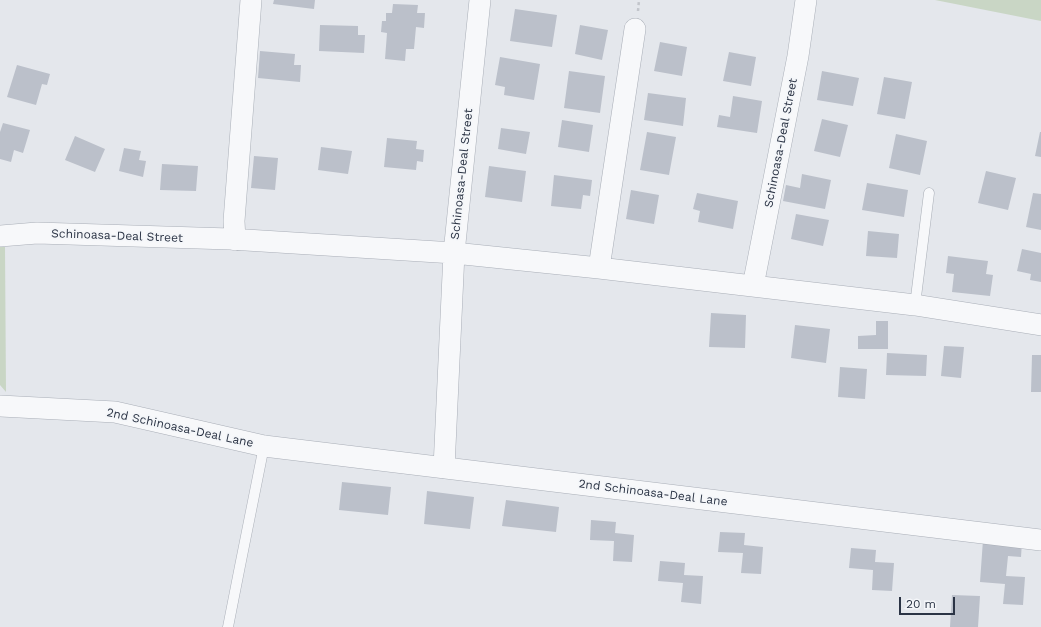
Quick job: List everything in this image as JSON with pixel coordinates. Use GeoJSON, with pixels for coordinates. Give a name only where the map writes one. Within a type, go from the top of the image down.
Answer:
{"type":"FeatureCollection","features":[{"type":"Feature","properties":{"kind":"street"},"geometry":{"type":"LineString","coordinates":[[235,240],[234,221],[252,0]]}},
{"type":"Feature","properties":{"kind":"street","name":"Schinoasa-Deal Street"},"geometry":{"type":"LineString","coordinates":[[444,468],[454,253],[480,0]]}},
{"type":"Feature","properties":{"kind":"street","name":"Schinoasa-Deal Street"},"geometry":{"type":"LineString","coordinates":[[753,286],[798,56],[806,0]]}},
{"type":"Feature","properties":{"kind":"street"},"geometry":{"type":"LineString","coordinates":[[599,268],[635,29]]}},
{"type":"Feature","properties":{"kind":"street","name":"Schinoasa-Deal Street"},"geometry":{"type":"LineString","coordinates":[[0,236],[37,233],[235,240],[454,253],[599,268],[915,305],[1041,325]]}},
{"type":"Feature","properties":{"kind":"street","name":"2nd Schinoasa-Deal Lane"},"geometry":{"type":"LineString","coordinates":[[0,406],[115,412],[264,446],[1041,540]]}},
{"type":"Feature","properties":{"kind":"lane"},"geometry":{"type":"LineString","coordinates":[[915,305],[929,193]]}},
{"type":"Feature","properties":{"kind":"lane","name":"2nd Schinoasa-Deal Lane"},"geometry":{"type":"LineString","coordinates":[[228,627],[264,446]]}},
{"type":"Feature","properties":{"kind":"green space"},"geometry":{"type":"Polygon","coordinates":[[[935,0],[1041,0],[1041,21],[935,0]]]}},
{"type":"Feature","properties":{"kind":"green space"},"geometry":{"type":"Polygon","coordinates":[[[0,247],[5,247],[6,392],[0,385],[0,247]]]}},
{"type":"Feature","properties":{"kind":"building"},"geometry":{"type":"Polygon","coordinates":[[[274,0],[315,0],[314,9],[273,4],[274,0]]]}},
{"type":"Feature","properties":{"kind":"building"},"geometry":{"type":"Polygon","coordinates":[[[393,4],[418,5],[417,13],[425,13],[424,28],[416,27],[414,49],[406,49],[405,61],[385,59],[387,33],[381,32],[382,21],[386,21],[386,13],[392,13],[393,4]]]}},
{"type":"Feature","properties":{"kind":"building"},"geometry":{"type":"Polygon","coordinates":[[[515,9],[557,15],[552,47],[510,41],[515,9]]]}},
{"type":"Feature","properties":{"kind":"building"},"geometry":{"type":"Polygon","coordinates":[[[320,25],[358,26],[358,35],[365,35],[364,53],[319,51],[320,25]]]}},
{"type":"Feature","properties":{"kind":"building"},"geometry":{"type":"Polygon","coordinates":[[[580,25],[608,30],[602,60],[575,54],[580,25]]]}},
{"type":"Feature","properties":{"kind":"building"},"geometry":{"type":"Polygon","coordinates":[[[660,42],[687,47],[682,76],[654,71],[660,42]]]}},
{"type":"Feature","properties":{"kind":"building"},"geometry":{"type":"Polygon","coordinates":[[[260,51],[295,54],[294,65],[301,65],[300,82],[258,78],[260,51]]]}},
{"type":"Feature","properties":{"kind":"building"},"geometry":{"type":"Polygon","coordinates":[[[729,52],[756,57],[751,86],[723,81],[729,52]]]}},
{"type":"Feature","properties":{"kind":"building"},"geometry":{"type":"Polygon","coordinates":[[[500,57],[540,64],[534,100],[504,95],[505,87],[495,85],[500,57]]]}},
{"type":"Feature","properties":{"kind":"building"},"geometry":{"type":"Polygon","coordinates":[[[17,65],[50,74],[47,85],[42,84],[36,105],[7,97],[17,65]]]}},
{"type":"Feature","properties":{"kind":"building"},"geometry":{"type":"Polygon","coordinates":[[[569,71],[605,76],[600,113],[564,108],[569,71]]]}},
{"type":"Feature","properties":{"kind":"building"},"geometry":{"type":"Polygon","coordinates":[[[822,71],[859,78],[853,106],[817,100],[822,71]]]}},
{"type":"Feature","properties":{"kind":"building"},"geometry":{"type":"Polygon","coordinates":[[[884,77],[912,82],[905,119],[877,114],[884,77]]]}},
{"type":"Feature","properties":{"kind":"building"},"geometry":{"type":"Polygon","coordinates":[[[648,93],[686,98],[683,126],[644,120],[648,93]]]}},
{"type":"Feature","properties":{"kind":"building"},"geometry":{"type":"Polygon","coordinates":[[[733,96],[762,101],[757,133],[717,127],[719,115],[730,117],[733,96]]]}},
{"type":"Feature","properties":{"kind":"building"},"geometry":{"type":"Polygon","coordinates":[[[822,119],[848,125],[840,157],[814,151],[822,119]]]}},
{"type":"Feature","properties":{"kind":"building"},"geometry":{"type":"Polygon","coordinates":[[[562,120],[593,125],[589,152],[558,147],[562,120]]]}},
{"type":"Feature","properties":{"kind":"building"},"geometry":{"type":"Polygon","coordinates":[[[3,123],[30,130],[23,153],[14,150],[11,162],[0,159],[0,132],[3,123]]]}},
{"type":"Feature","properties":{"kind":"building"},"geometry":{"type":"Polygon","coordinates":[[[501,128],[530,132],[526,154],[498,149],[501,128]]]}},
{"type":"Feature","properties":{"kind":"building"},"geometry":{"type":"Polygon","coordinates":[[[647,132],[676,137],[669,175],[640,170],[647,132]]]}},
{"type":"Feature","properties":{"kind":"building"},"geometry":{"type":"Polygon","coordinates":[[[1041,132],[1041,157],[1035,156],[1041,132]]]}},
{"type":"Feature","properties":{"kind":"building"},"geometry":{"type":"Polygon","coordinates":[[[896,134],[927,141],[920,175],[889,168],[896,134]]]}},
{"type":"Feature","properties":{"kind":"building"},"geometry":{"type":"Polygon","coordinates":[[[75,136],[105,149],[95,172],[65,160],[75,136]]]}},
{"type":"Feature","properties":{"kind":"building"},"geometry":{"type":"Polygon","coordinates":[[[387,138],[417,141],[416,149],[424,150],[423,162],[417,161],[416,170],[384,167],[387,138]]]}},
{"type":"Feature","properties":{"kind":"building"},"geometry":{"type":"Polygon","coordinates":[[[321,147],[352,151],[348,174],[318,170],[321,147]]]}},
{"type":"Feature","properties":{"kind":"building"},"geometry":{"type":"Polygon","coordinates":[[[124,148],[141,151],[139,160],[146,161],[143,177],[119,171],[124,148]]]}},
{"type":"Feature","properties":{"kind":"building"},"geometry":{"type":"Polygon","coordinates":[[[254,156],[278,158],[275,190],[251,188],[254,156]]]}},
{"type":"Feature","properties":{"kind":"building"},"geometry":{"type":"Polygon","coordinates":[[[162,164],[198,166],[196,191],[160,190],[162,164]]]}},
{"type":"Feature","properties":{"kind":"building"},"geometry":{"type":"Polygon","coordinates":[[[489,166],[526,171],[522,202],[485,197],[489,166]]]}},
{"type":"Feature","properties":{"kind":"building"},"geometry":{"type":"Polygon","coordinates":[[[986,171],[1016,178],[1008,210],[978,203],[986,171]]]}},
{"type":"Feature","properties":{"kind":"building"},"geometry":{"type":"Polygon","coordinates":[[[802,174],[831,180],[825,209],[783,201],[786,185],[800,188],[802,174]]]}},
{"type":"Feature","properties":{"kind":"building"},"geometry":{"type":"Polygon","coordinates":[[[554,175],[592,180],[590,196],[583,195],[581,209],[551,206],[554,175]]]}},
{"type":"Feature","properties":{"kind":"building"},"geometry":{"type":"Polygon","coordinates":[[[867,183],[908,190],[904,217],[862,210],[867,183]]]}},
{"type":"Feature","properties":{"kind":"building"},"geometry":{"type":"Polygon","coordinates":[[[631,190],[659,195],[654,224],[626,219],[631,190]]]}},
{"type":"Feature","properties":{"kind":"building"},"geometry":{"type":"Polygon","coordinates":[[[697,193],[738,201],[733,229],[698,222],[700,211],[693,209],[697,193]]]}},
{"type":"Feature","properties":{"kind":"building"},"geometry":{"type":"Polygon","coordinates":[[[1033,193],[1041,194],[1041,230],[1026,227],[1033,193]]]}},
{"type":"Feature","properties":{"kind":"building"},"geometry":{"type":"Polygon","coordinates":[[[796,214],[829,220],[823,246],[791,239],[796,214]]]}},
{"type":"Feature","properties":{"kind":"building"},"geometry":{"type":"Polygon","coordinates":[[[868,231],[899,234],[897,258],[866,256],[868,231]]]}},
{"type":"Feature","properties":{"kind":"building"},"geometry":{"type":"Polygon","coordinates":[[[1022,249],[1041,253],[1041,282],[1030,280],[1031,274],[1017,271],[1022,249]]]}},
{"type":"Feature","properties":{"kind":"building"},"geometry":{"type":"Polygon","coordinates":[[[948,256],[988,261],[986,274],[993,275],[990,296],[952,292],[954,274],[946,273],[948,256]]]}},
{"type":"Feature","properties":{"kind":"building"},"geometry":{"type":"Polygon","coordinates":[[[711,313],[746,315],[745,348],[709,347],[711,313]]]}},
{"type":"Feature","properties":{"kind":"building"},"geometry":{"type":"Polygon","coordinates":[[[876,321],[888,321],[888,349],[858,349],[858,336],[876,335],[876,321]]]}},
{"type":"Feature","properties":{"kind":"building"},"geometry":{"type":"Polygon","coordinates":[[[795,325],[830,329],[826,363],[791,358],[795,325]]]}},
{"type":"Feature","properties":{"kind":"building"},"geometry":{"type":"Polygon","coordinates":[[[944,346],[964,347],[961,378],[941,376],[944,346]]]}},
{"type":"Feature","properties":{"kind":"building"},"geometry":{"type":"Polygon","coordinates":[[[887,353],[927,355],[926,376],[886,375],[887,353]]]}},
{"type":"Feature","properties":{"kind":"building"},"geometry":{"type":"Polygon","coordinates":[[[1032,355],[1041,355],[1041,392],[1031,392],[1032,355]]]}},
{"type":"Feature","properties":{"kind":"building"},"geometry":{"type":"Polygon","coordinates":[[[840,367],[867,369],[865,399],[838,397],[840,367]]]}},
{"type":"Feature","properties":{"kind":"building"},"geometry":{"type":"Polygon","coordinates":[[[342,482],[391,487],[388,515],[339,510],[342,482]]]}},
{"type":"Feature","properties":{"kind":"building"},"geometry":{"type":"Polygon","coordinates":[[[427,491],[474,497],[470,529],[424,524],[427,491]]]}},
{"type":"Feature","properties":{"kind":"building"},"geometry":{"type":"Polygon","coordinates":[[[506,500],[559,507],[556,532],[502,526],[506,500]]]}},
{"type":"Feature","properties":{"kind":"building"},"geometry":{"type":"Polygon","coordinates":[[[591,520],[616,522],[615,533],[634,535],[632,562],[613,561],[614,541],[590,540],[591,520]]]}},
{"type":"Feature","properties":{"kind":"building"},"geometry":{"type":"Polygon","coordinates":[[[720,532],[745,533],[744,545],[763,547],[761,574],[741,573],[743,553],[718,552],[720,532]]]}},
{"type":"Feature","properties":{"kind":"building"},"geometry":{"type":"Polygon","coordinates":[[[983,540],[1022,542],[1021,557],[1008,556],[1006,576],[1025,577],[1023,605],[1003,604],[1005,584],[980,582],[983,540]]]}},
{"type":"Feature","properties":{"kind":"building"},"geometry":{"type":"Polygon","coordinates":[[[851,548],[876,550],[875,562],[894,563],[892,591],[872,590],[873,570],[849,568],[851,548]]]}},
{"type":"Feature","properties":{"kind":"building"},"geometry":{"type":"Polygon","coordinates":[[[660,561],[685,563],[684,575],[703,576],[701,604],[681,602],[683,583],[658,581],[660,561]]]}},
{"type":"Feature","properties":{"kind":"building"},"geometry":{"type":"Polygon","coordinates":[[[952,595],[980,596],[978,627],[950,627],[952,595]]]}}]}
